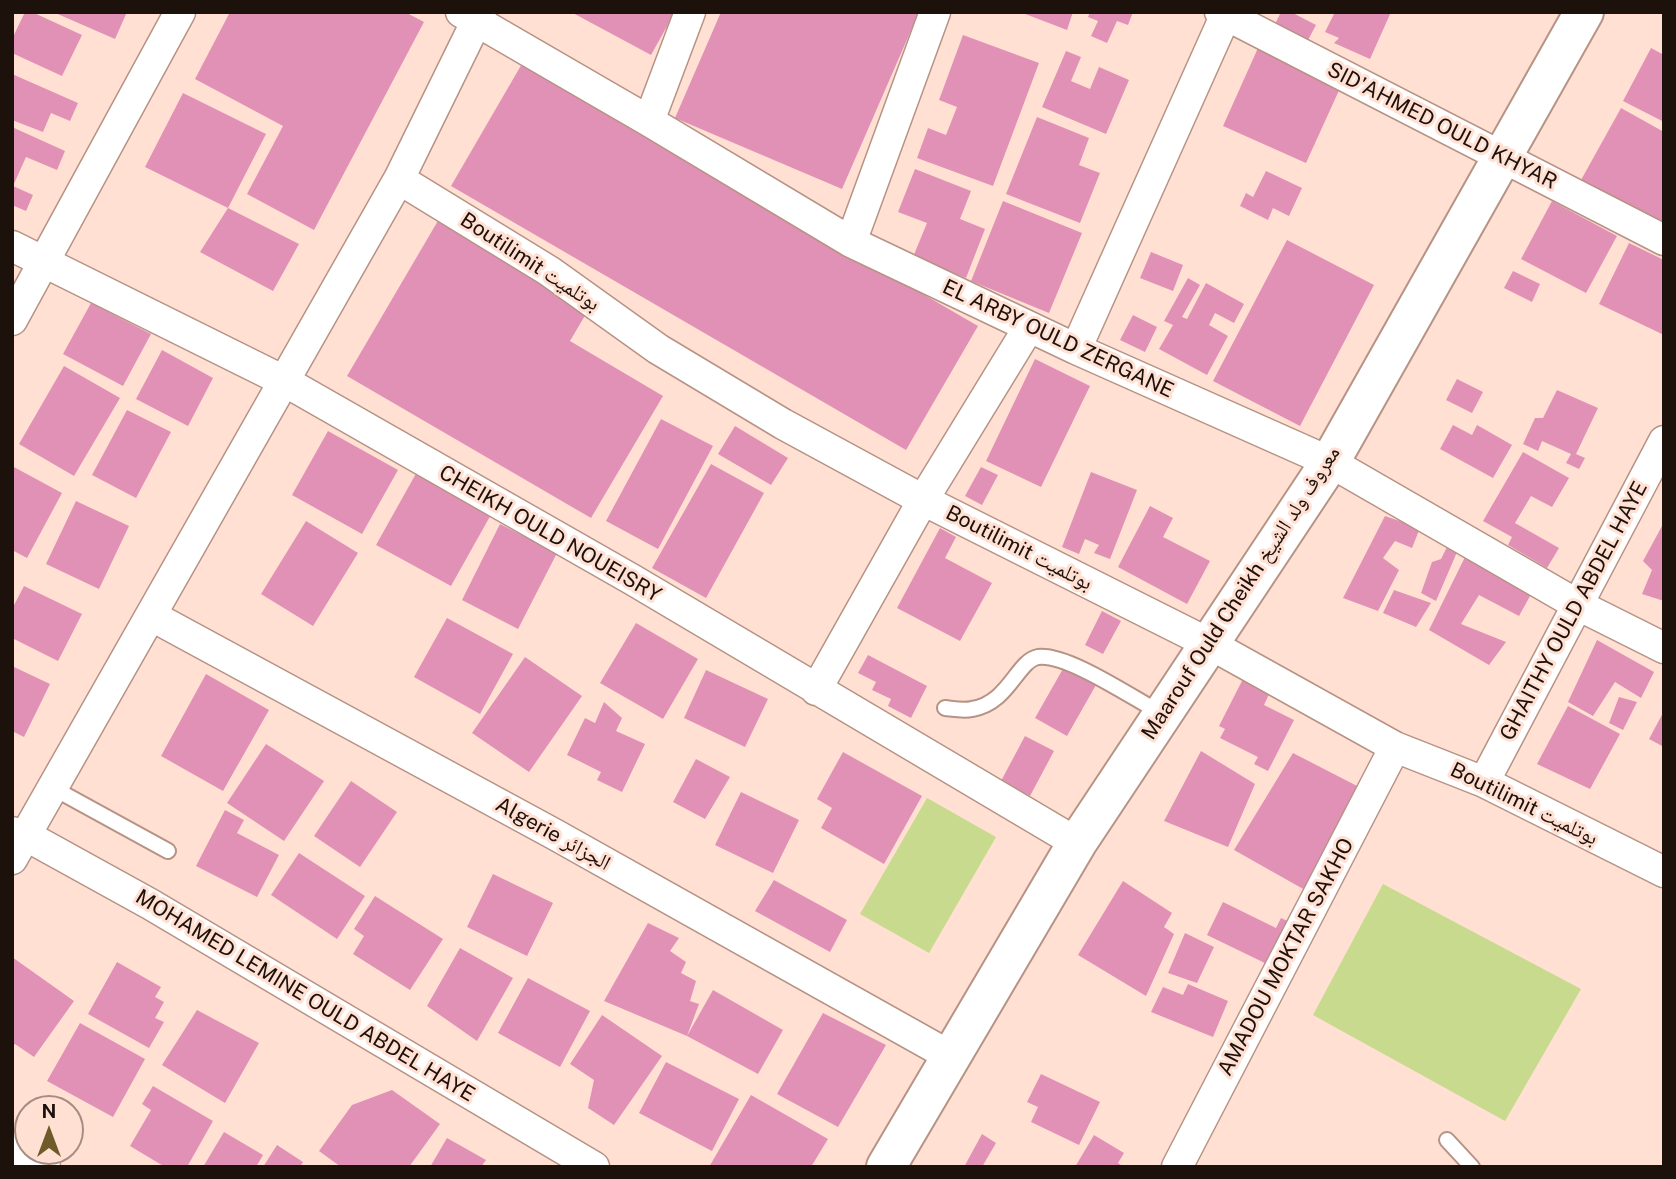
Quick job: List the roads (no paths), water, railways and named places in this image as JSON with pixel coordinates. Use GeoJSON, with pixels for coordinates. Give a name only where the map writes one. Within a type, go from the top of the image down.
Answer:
{"type":"FeatureCollection","features":[{"type":"Feature","properties":{"kind":"street"},"geometry":{"type":"LineString","coordinates":[[12,320],[180,12]]}},
{"type":"Feature","properties":{"kind":"street"},"geometry":{"type":"LineString","coordinates":[[649,121],[690,12]]}},
{"type":"Feature","properties":{"kind":"street"},"geometry":{"type":"LineString","coordinates":[[851,242],[935,12]]}},
{"type":"Feature","properties":{"kind":"street","name":"Maarouf Ould Cheikh معروف ولد الشيخ"},"geometry":{"type":"LineString","coordinates":[[886,1167],[1077,843],[1330,462],[1584,12]]}},
{"type":"Feature","properties":{"kind":"street"},"geometry":{"type":"LineString","coordinates":[[1076,349],[1224,13]]}},
{"type":"Feature","properties":{"kind":"street","name":"SID'AHMED OULD KHYAR"},"geometry":{"type":"LineString","coordinates":[[1224,13],[1664,240]]}},
{"type":"Feature","properties":{"kind":"street"},"geometry":{"type":"LineString","coordinates":[[17,842],[53,788],[399,179],[473,15]]}},
{"type":"Feature","properties":{"kind":"street","name":"EL ARBY OULD ZERGANE"},"geometry":{"type":"LineString","coordinates":[[473,15],[851,242],[1076,349],[1330,462],[1578,604],[1664,649]]}},
{"type":"Feature","properties":{"kind":"street","name":"Boutilimit بوتلميت"},"geometry":{"type":"LineString","coordinates":[[399,179],[549,271],[669,356],[783,424],[923,500],[1208,643],[1395,747],[1483,782],[1664,872]]}},
{"type":"Feature","properties":{"kind":"street","name":"CHEIKH OULD NOUEISRY"},"geometry":{"type":"LineString","coordinates":[[12,246],[286,382],[633,580],[1077,843]]}},
{"type":"Feature","properties":{"kind":"street"},"geometry":{"type":"LineString","coordinates":[[816,690],[923,500],[1029,327]]}},
{"type":"Feature","properties":{"kind":"street","name":"GHAITHY OULD ABDEL HAYE"},"geometry":{"type":"LineString","coordinates":[[1483,782],[1664,440]]}},
{"type":"Feature","properties":{"kind":"street","name":"Algerie الجزائر"},"geometry":{"type":"LineString","coordinates":[[152,616],[566,840],[950,1056]]}},
{"type":"Feature","properties":{"kind":"street","name":"AMADOU MOKTAR SAKHO"},"geometry":{"type":"LineString","coordinates":[[1177,1167],[1395,747]]}},
{"type":"Feature","properties":{"kind":"street","name":"MOHAMED LEMINE OULD ABDEL HAYE"},"geometry":{"type":"LineString","coordinates":[[17,842],[150,904],[594,1167]]}},
{"type":"Feature","properties":{"kind":"street"},"geometry":{"type":"LineString","coordinates":[[12,1147],[45,1167]]}},
{"type":"Feature","properties":{"kind":"lane"},"geometry":{"type":"LineString","coordinates":[[945,708],[971,710],[991,703],[1004,693],[1025,665],[1037,657],[1058,658],[1162,714]]}},
{"type":"Feature","properties":{"kind":"lane"},"geometry":{"type":"LineString","coordinates":[[53,788],[168,851]]}},
{"type":"Feature","properties":{"kind":"lane"},"geometry":{"type":"LineString","coordinates":[[1447,1140],[1472,1167]]}}]}
